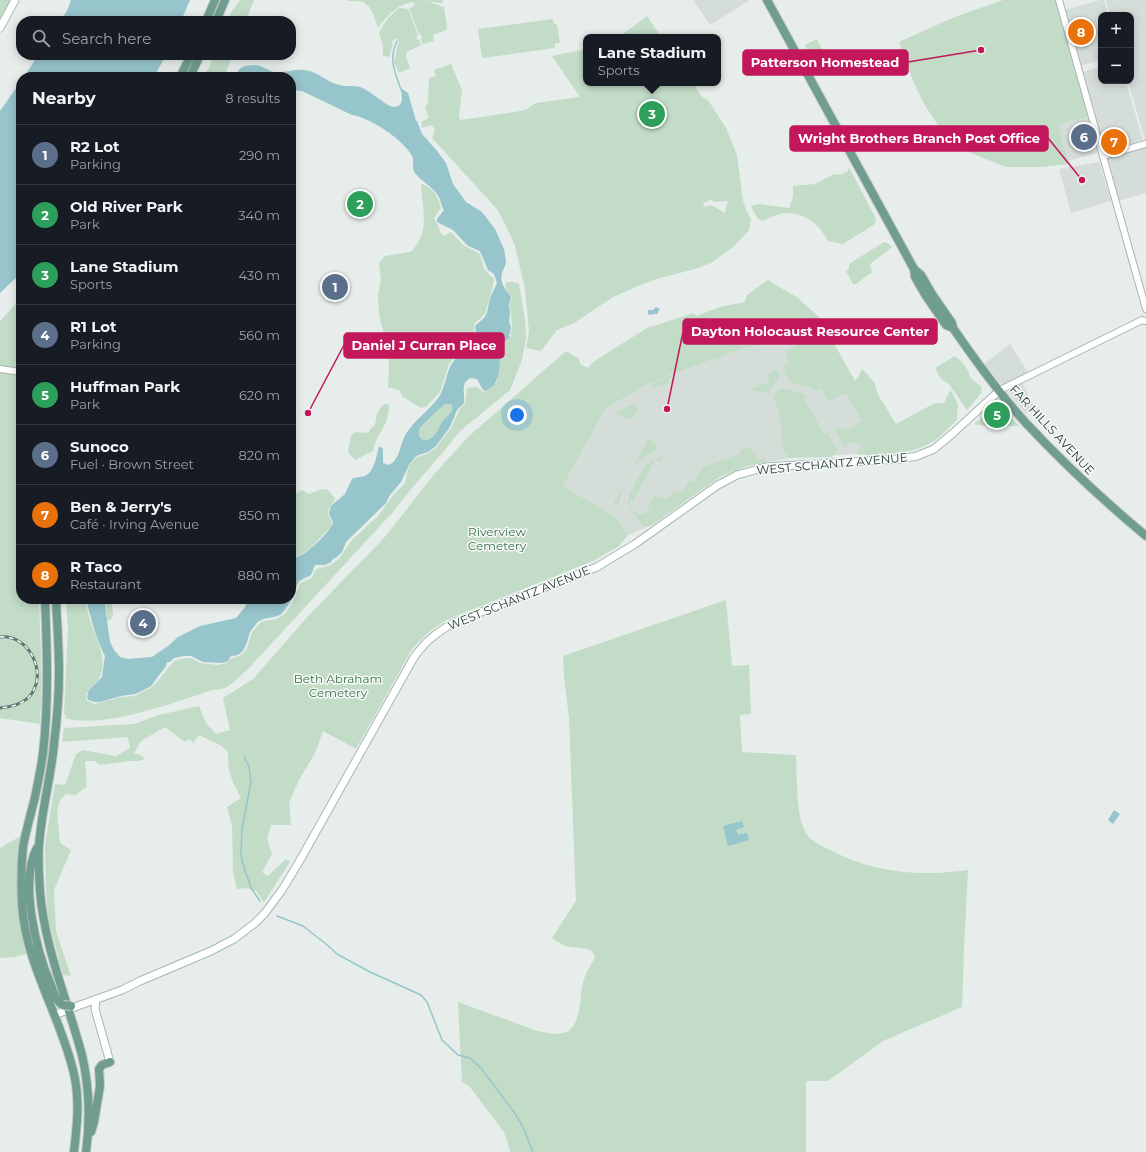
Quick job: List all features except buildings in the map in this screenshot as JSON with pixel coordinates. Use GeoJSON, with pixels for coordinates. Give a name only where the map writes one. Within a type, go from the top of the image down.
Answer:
{"type":"FeatureCollection","features":[{"type":"Feature","properties":{"kind":"main road"},"geometry":{"type":"LineString","coordinates":[[0,28],[15,0]]}},
{"type":"Feature","properties":{"kind":"main road"},"geometry":{"type":"LineString","coordinates":[[208,16],[215,0]]}},
{"type":"Feature","properties":{"kind":"main road"},"geometry":{"type":"LineString","coordinates":[[218,16],[225,0]]}},
{"type":"Feature","properties":{"kind":"main road","name":"FAR HILLS AVENUE"},"geometry":{"type":"LineString","coordinates":[[767,0],[914,269],[921,275],[952,323],[953,328],[1024,421],[1080,479],[1146,536]]}},
{"type":"Feature","properties":{"kind":"main road"},"geometry":{"type":"LineString","coordinates":[[182,72],[188,60]]}},
{"type":"Feature","properties":{"kind":"main road"},"geometry":{"type":"LineString","coordinates":[[192,72],[198,60]]}},
{"type":"Feature","properties":{"kind":"main road","name":"WEST SCHANTZ AVENUE"},"geometry":{"type":"LineString","coordinates":[[54,1015],[69,1007],[122,990],[220,947],[243,933],[265,913],[282,890],[299,862],[413,658],[428,639],[442,628],[597,567],[635,544],[718,485],[742,473],[766,468],[900,460],[927,452],[934,449],[952,434],[1000,390]]}},
{"type":"Feature","properties":{"kind":"main road"},"geometry":{"type":"LineString","coordinates":[[45,604],[48,697],[40,774],[24,847],[22,884],[23,920],[30,953],[65,1043],[77,1089],[78,1118],[74,1148]]}},
{"type":"Feature","properties":{"kind":"main road"},"geometry":{"type":"LineString","coordinates":[[56,604],[59,672],[58,705],[54,745],[39,845],[38,872],[43,915],[63,993],[80,1048],[87,1096],[88,1138],[86,1152]]}},
{"type":"Feature","properties":{"kind":"main road"},"geometry":{"type":"LineString","coordinates":[[39,845],[33,856],[31,873],[31,913],[34,934],[57,1001],[69,1007]]}},
{"type":"Feature","properties":{"kind":"main road"},"geometry":{"type":"LineString","coordinates":[[88,1138],[93,1126],[98,1103],[100,1086],[99,1069],[102,1065],[110,1062],[95,1009],[96,999]]}},
{"type":"Feature","properties":{"kind":"street"},"geometry":{"type":"LineString","coordinates":[[1059,0],[1146,309]]}},
{"type":"Feature","properties":{"kind":"street"},"geometry":{"type":"LineString","coordinates":[[1102,156],[1146,144]]}},
{"type":"Feature","properties":{"kind":"street"},"geometry":{"type":"LineString","coordinates":[[1000,390],[1142,320],[1146,321]]}},
{"type":"Feature","properties":{"kind":"street"},"geometry":{"type":"LineString","coordinates":[[0,369],[16,371]]}},
{"type":"Feature","properties":{"kind":"shaded area"},"geometry":{"type":"Polygon","coordinates":[[[693,0],[750,0],[710,25],[693,0]]]}},
{"type":"Feature","properties":{"kind":"shaded area"},"geometry":{"type":"Polygon","coordinates":[[[1104,0],[1107,12],[1098,12],[1098,61],[1080,66],[1065,10],[1104,0]]]}},
{"type":"Feature","properties":{"kind":"shaded area"},"geometry":{"type":"Polygon","coordinates":[[[1106,0],[1146,0],[1146,144],[1129,84],[1134,84],[1134,12],[1109,12],[1106,0]]]}},
{"type":"Feature","properties":{"kind":"shaded area"},"geometry":{"type":"Polygon","coordinates":[[[1098,68],[1098,84],[1127,84],[1143,141],[1104,152],[1082,72],[1098,68]]]}},
{"type":"Feature","properties":{"kind":"shaded area"},"geometry":{"type":"Polygon","coordinates":[[[1088,117],[1098,153],[1068,161],[1058,125],[1088,117]]]}},
{"type":"Feature","properties":{"kind":"shaded area"},"geometry":{"type":"Polygon","coordinates":[[[1146,147],[1146,193],[1118,201],[1106,159],[1146,147]]]}},
{"type":"Feature","properties":{"kind":"shaded area"},"geometry":{"type":"Polygon","coordinates":[[[1099,162],[1111,201],[1071,213],[1059,169],[1099,162]]]}},
{"type":"Feature","properties":{"kind":"shaded area"},"geometry":{"type":"Polygon","coordinates":[[[792,336],[856,382],[862,369],[874,382],[878,395],[889,413],[856,454],[789,458],[747,466],[721,476],[652,525],[628,535],[616,517],[563,486],[605,409],[650,383],[672,374],[745,348],[792,336]]]}},
{"type":"Feature","properties":{"kind":"shaded area"},"geometry":{"type":"Polygon","coordinates":[[[1010,344],[1031,377],[1022,382],[1035,408],[1025,413],[984,364],[1010,344]]]}},
{"type":"Feature","properties":{"kind":"green space"},"geometry":{"type":"Polygon","coordinates":[[[0,0],[15,0],[0,28],[0,0]]]}},
{"type":"Feature","properties":{"kind":"green space"},"geometry":{"type":"Polygon","coordinates":[[[240,0],[254,0],[248,16],[230,16],[240,0]]]}},
{"type":"Feature","properties":{"kind":"green space"},"geometry":{"type":"Polygon","coordinates":[[[346,0],[443,0],[443,3],[413,2],[406,4],[392,12],[378,28],[372,12],[367,4],[359,1],[346,0]]]}},
{"type":"Feature","properties":{"kind":"green space"},"geometry":{"type":"Polygon","coordinates":[[[1003,0],[1059,0],[1091,116],[1058,125],[1069,164],[1040,167],[1006,167],[961,149],[938,125],[924,104],[913,81],[899,42],[952,18],[1003,0]]]}},
{"type":"Feature","properties":{"kind":"green space"},"geometry":{"type":"Polygon","coordinates":[[[415,2],[429,2],[444,7],[447,28],[446,30],[433,35],[434,41],[423,44],[421,40],[422,36],[419,34],[409,8],[413,7],[415,2]]]}},
{"type":"Feature","properties":{"kind":"green space"},"geometry":{"type":"Polygon","coordinates":[[[399,8],[408,9],[418,35],[416,39],[419,40],[421,45],[407,52],[406,56],[410,68],[399,73],[394,62],[399,41],[396,38],[391,42],[393,44],[389,57],[383,56],[383,45],[379,33],[390,16],[399,8]]]}},
{"type":"Feature","properties":{"kind":"green space"},"geometry":{"type":"Polygon","coordinates":[[[647,16],[659,34],[623,34],[647,16]]]}},
{"type":"Feature","properties":{"kind":"green space"},"geometry":{"type":"Polygon","coordinates":[[[553,19],[554,24],[557,24],[560,43],[555,43],[555,48],[482,58],[478,29],[553,19]]]}},
{"type":"Feature","properties":{"kind":"green space"},"geometry":{"type":"Polygon","coordinates":[[[817,39],[829,63],[818,69],[805,45],[817,39]]]}},
{"type":"Feature","properties":{"kind":"green space"},"geometry":{"type":"Polygon","coordinates":[[[583,50],[583,86],[695,86],[702,97],[708,100],[726,128],[737,155],[743,201],[751,219],[749,230],[733,247],[711,263],[695,269],[660,278],[613,297],[574,323],[557,330],[541,351],[526,348],[529,331],[525,289],[515,246],[507,228],[497,209],[432,138],[435,129],[431,125],[422,128],[421,122],[429,118],[425,108],[428,102],[429,78],[436,76],[434,70],[451,64],[462,90],[459,115],[460,120],[515,112],[525,110],[536,103],[580,97],[552,56],[583,50]],[[712,199],[704,203],[703,207],[711,205],[725,213],[728,201],[713,202],[712,199]]]}},
{"type":"Feature","properties":{"kind":"green space"},"geometry":{"type":"Polygon","coordinates":[[[212,60],[231,60],[226,72],[206,72],[212,60]]]}},
{"type":"Feature","properties":{"kind":"green space"},"geometry":{"type":"Polygon","coordinates":[[[849,167],[876,219],[875,224],[843,244],[828,241],[821,230],[812,221],[800,215],[783,213],[762,221],[757,218],[751,206],[759,204],[789,208],[793,197],[793,186],[815,184],[834,174],[840,175],[848,171],[849,167]]]}},
{"type":"Feature","properties":{"kind":"green space"},"geometry":{"type":"Polygon","coordinates":[[[421,184],[432,190],[439,200],[441,208],[434,218],[441,234],[444,236],[451,232],[463,245],[480,254],[484,269],[494,279],[485,314],[474,324],[474,334],[449,364],[440,392],[427,406],[421,408],[403,397],[399,390],[388,387],[388,350],[381,324],[378,294],[381,280],[379,263],[385,256],[411,252],[421,236],[424,211],[421,184]]]}},
{"type":"Feature","properties":{"kind":"green space"},"geometry":{"type":"Polygon","coordinates":[[[884,242],[892,247],[870,264],[872,272],[856,284],[853,284],[846,271],[849,269],[849,264],[884,242]]]}},
{"type":"Feature","properties":{"kind":"green space"},"geometry":{"type":"Polygon","coordinates":[[[768,280],[798,298],[819,317],[855,381],[862,369],[874,382],[878,395],[896,424],[935,403],[944,403],[951,390],[958,405],[957,420],[942,435],[932,442],[905,452],[885,455],[856,454],[862,445],[854,443],[847,444],[844,448],[835,429],[839,427],[842,430],[848,427],[850,429],[862,421],[846,393],[829,401],[821,388],[815,391],[809,387],[790,382],[787,378],[784,365],[789,363],[785,350],[796,348],[792,336],[745,348],[672,374],[650,383],[605,409],[563,486],[616,517],[628,535],[619,546],[593,561],[441,623],[421,639],[412,649],[356,749],[323,731],[315,753],[299,780],[289,803],[291,825],[271,825],[267,839],[272,854],[262,872],[268,876],[286,859],[290,862],[264,902],[256,891],[246,888],[237,889],[233,872],[232,825],[227,807],[241,798],[231,776],[228,765],[228,752],[222,746],[199,735],[193,743],[189,739],[185,742],[165,727],[141,741],[134,753],[145,759],[100,765],[94,761],[85,761],[87,786],[76,795],[66,794],[60,800],[57,812],[60,843],[71,850],[54,890],[56,931],[71,976],[63,975],[48,918],[46,888],[45,846],[55,784],[65,785],[76,754],[83,750],[116,756],[130,748],[128,737],[62,742],[64,728],[134,724],[159,715],[199,706],[206,723],[216,734],[230,730],[223,698],[253,679],[311,613],[384,538],[436,472],[468,437],[566,351],[579,359],[580,364],[588,368],[593,362],[647,328],[694,313],[696,316],[720,307],[745,302],[747,295],[768,280]]]}},
{"type":"Feature","properties":{"kind":"green space"},"geometry":{"type":"Polygon","coordinates":[[[507,282],[519,284],[525,320],[526,338],[522,360],[510,390],[459,432],[392,513],[248,669],[225,688],[209,691],[158,708],[99,720],[66,718],[64,713],[68,629],[66,604],[86,604],[103,660],[103,667],[98,680],[86,694],[86,700],[94,704],[122,697],[135,696],[150,688],[174,661],[191,658],[200,663],[217,665],[227,663],[231,659],[242,654],[246,650],[252,634],[258,625],[265,621],[282,616],[291,604],[296,604],[296,594],[301,583],[312,578],[315,570],[329,566],[339,559],[352,540],[378,516],[394,494],[405,483],[409,466],[413,461],[417,457],[427,454],[436,448],[451,428],[461,407],[465,404],[467,388],[476,387],[484,392],[497,382],[501,353],[503,347],[510,339],[512,327],[510,304],[512,297],[508,293],[505,286],[507,282]]]}},
{"type":"Feature","properties":{"kind":"green space"},"geometry":{"type":"Polygon","coordinates":[[[16,303],[16,604],[39,604],[42,684],[40,724],[0,718],[0,321],[16,303]]]}},
{"type":"Feature","properties":{"kind":"green space"},"geometry":{"type":"Polygon","coordinates":[[[955,356],[967,368],[970,378],[982,387],[981,393],[967,410],[949,384],[941,379],[935,368],[955,356]]]}},
{"type":"Feature","properties":{"kind":"green space"},"geometry":{"type":"Polygon","coordinates":[[[778,370],[778,379],[767,393],[748,390],[770,382],[768,377],[771,372],[778,370]]]}},
{"type":"Feature","properties":{"kind":"green space"},"geometry":{"type":"Polygon","coordinates":[[[670,375],[668,383],[648,390],[656,382],[670,375]]]}},
{"type":"Feature","properties":{"kind":"green space"},"geometry":{"type":"Polygon","coordinates":[[[784,388],[807,395],[804,398],[824,434],[828,433],[837,451],[832,457],[789,458],[783,451],[780,414],[773,397],[778,390],[784,388]]]}},
{"type":"Feature","properties":{"kind":"green space"},"geometry":{"type":"Polygon","coordinates":[[[445,404],[452,405],[451,412],[443,420],[431,438],[428,440],[423,440],[419,434],[420,428],[445,404]]]}},
{"type":"Feature","properties":{"kind":"green space"},"geometry":{"type":"Polygon","coordinates":[[[632,404],[636,405],[638,411],[630,420],[616,413],[632,404]]]}},
{"type":"Feature","properties":{"kind":"green space"},"geometry":{"type":"Polygon","coordinates":[[[382,405],[389,405],[389,410],[387,419],[376,440],[373,451],[355,460],[348,452],[351,435],[356,432],[368,433],[375,425],[377,414],[382,405]]]}},
{"type":"Feature","properties":{"kind":"green space"},"geometry":{"type":"Polygon","coordinates":[[[997,406],[1002,407],[1019,426],[986,426],[974,424],[997,406]]]}},
{"type":"Feature","properties":{"kind":"green space"},"geometry":{"type":"Polygon","coordinates":[[[648,439],[657,444],[656,450],[639,461],[624,485],[618,506],[613,505],[648,439]]]}},
{"type":"Feature","properties":{"kind":"green space"},"geometry":{"type":"Polygon","coordinates":[[[752,448],[752,452],[755,452],[757,459],[765,459],[767,462],[747,466],[721,476],[652,525],[646,527],[642,525],[631,511],[628,502],[629,494],[645,466],[663,455],[660,461],[655,460],[633,501],[630,500],[630,507],[633,511],[640,515],[645,515],[654,496],[667,499],[674,492],[683,490],[689,481],[694,483],[703,467],[740,454],[742,449],[752,448]]]}},
{"type":"Feature","properties":{"kind":"green space"},"geometry":{"type":"Polygon","coordinates":[[[322,489],[328,490],[335,498],[328,513],[332,524],[330,528],[310,547],[297,556],[296,493],[302,490],[309,494],[322,489]]]}},
{"type":"Feature","properties":{"kind":"green space"},"geometry":{"type":"Polygon","coordinates":[[[726,600],[732,666],[749,665],[751,714],[740,715],[742,752],[796,755],[800,815],[802,824],[809,837],[818,844],[845,857],[879,868],[914,873],[968,870],[962,1007],[883,1041],[828,1081],[806,1081],[806,1152],[510,1152],[504,1132],[469,1086],[462,1082],[458,1002],[537,1031],[547,1033],[555,1034],[568,1031],[576,1022],[584,979],[595,957],[594,953],[587,949],[566,946],[552,938],[576,901],[569,718],[563,656],[726,600]]]}},
{"type":"Feature","properties":{"kind":"green space"},"geometry":{"type":"Polygon","coordinates":[[[105,604],[113,604],[113,615],[111,619],[107,621],[105,604]]]}},
{"type":"Feature","properties":{"kind":"green space"},"geometry":{"type":"Polygon","coordinates":[[[26,833],[22,865],[30,953],[14,957],[0,958],[0,848],[26,833]]]}},
{"type":"Feature","properties":{"kind":"water"},"geometry":{"type":"Polygon","coordinates":[[[71,0],[190,0],[183,16],[64,16],[71,0]]]}},
{"type":"Feature","properties":{"kind":"water"},"geometry":{"type":"Polygon","coordinates":[[[35,60],[163,60],[157,72],[27,72],[35,60]]]}},
{"type":"Feature","properties":{"kind":"water"},"geometry":{"type":"Polygon","coordinates":[[[244,66],[260,66],[274,72],[237,72],[244,66]]]}},
{"type":"Feature","properties":{"kind":"water"},"geometry":{"type":"Polygon","coordinates":[[[301,70],[310,71],[330,82],[339,85],[360,87],[394,107],[397,107],[401,103],[402,89],[408,93],[416,121],[422,134],[446,163],[453,184],[466,202],[482,212],[495,229],[504,249],[506,263],[501,280],[511,297],[509,305],[509,322],[511,327],[510,338],[502,347],[498,378],[492,387],[485,391],[477,379],[470,378],[467,380],[464,386],[464,403],[457,410],[450,427],[436,446],[428,452],[416,456],[409,465],[401,482],[390,495],[386,503],[346,542],[342,552],[331,562],[325,565],[315,565],[311,575],[299,581],[296,588],[296,557],[305,553],[328,532],[333,523],[329,513],[331,506],[345,494],[352,479],[365,476],[371,471],[375,463],[379,447],[383,449],[383,463],[389,465],[393,463],[398,456],[406,434],[439,397],[451,365],[476,334],[475,326],[487,313],[490,298],[497,283],[494,274],[488,270],[480,251],[468,246],[453,230],[437,222],[437,219],[444,210],[439,198],[435,191],[415,173],[413,169],[412,156],[402,143],[385,130],[367,120],[352,115],[302,91],[296,90],[296,72],[282,72],[301,70]],[[445,404],[420,428],[419,434],[423,440],[428,440],[435,434],[443,420],[451,412],[452,405],[445,404]]]}},
{"type":"Feature","properties":{"kind":"water"},"geometry":{"type":"Polygon","coordinates":[[[16,88],[16,278],[0,293],[0,111],[16,88]]]}},
{"type":"Feature","properties":{"kind":"water"},"geometry":{"type":"Polygon","coordinates":[[[656,307],[660,309],[657,314],[648,314],[648,310],[653,310],[656,307]]]}},
{"type":"Feature","properties":{"kind":"water"},"geometry":{"type":"Polygon","coordinates":[[[87,604],[105,604],[110,642],[120,657],[127,659],[152,657],[178,637],[200,626],[236,618],[246,606],[246,604],[288,604],[283,612],[277,616],[259,621],[250,632],[242,652],[235,656],[231,656],[228,661],[223,663],[203,662],[191,656],[174,658],[170,662],[167,662],[166,666],[151,686],[142,691],[100,702],[88,700],[87,696],[89,690],[102,677],[105,656],[96,636],[87,604]]]}},
{"type":"Feature","properties":{"kind":"water"},"geometry":{"type":"Polygon","coordinates":[[[1114,810],[1120,814],[1113,824],[1108,820],[1114,810]]]}},
{"type":"Feature","properties":{"kind":"water"},"geometry":{"type":"Polygon","coordinates":[[[742,821],[744,827],[736,830],[738,835],[747,833],[749,840],[728,846],[723,826],[742,821]]]}},
{"type":"Feature","properties":{"kind":"waterway"},"geometry":{"type":"LineString","coordinates":[[397,41],[393,54],[393,66],[401,90]]}},
{"type":"Feature","properties":{"kind":"waterway"},"geometry":{"type":"LineString","coordinates":[[244,757],[249,766],[251,782],[242,829],[242,861],[251,888],[260,901]]}},
{"type":"Feature","properties":{"kind":"waterway"},"geometry":{"type":"LineString","coordinates":[[277,916],[303,926],[337,954],[370,972],[421,995],[427,1002],[442,1040],[458,1055],[470,1058],[481,1068],[514,1112],[523,1127],[533,1152]]}},
{"type":"Feature","properties":{"kind":"railway"},"geometry":{"type":"LineString","coordinates":[[0,637],[11,638],[20,642],[28,649],[37,668],[35,688],[29,697],[15,705],[0,708]]}},
{"type":"Feature","properties":{"kind":"place","name":"R Taco"},"geometry":{"type":"Point","coordinates":[1081,32]}},
{"type":"Feature","properties":{"kind":"place","name":"Patterson Homestead"},"geometry":{"type":"Point","coordinates":[981,50]}},
{"type":"Feature","properties":{"kind":"place","name":"Lane Stadium"},"geometry":{"type":"Point","coordinates":[652,114]}},
{"type":"Feature","properties":{"kind":"place","name":"Sunoco"},"geometry":{"type":"Point","coordinates":[1084,137]}},
{"type":"Feature","properties":{"kind":"place","name":"Ben & Jerry's"},"geometry":{"type":"Point","coordinates":[1114,142]}},
{"type":"Feature","properties":{"kind":"place","name":"Wright Brothers Branch Post Office"},"geometry":{"type":"Point","coordinates":[1082,180]}},
{"type":"Feature","properties":{"kind":"place","name":"Old River Park"},"geometry":{"type":"Point","coordinates":[360,204]}},
{"type":"Feature","properties":{"kind":"place","name":"R2 Lot"},"geometry":{"type":"Point","coordinates":[335,287]}},
{"type":"Feature","properties":{"kind":"place","name":"Dayton Holocaust Resource Center"},"geometry":{"type":"Point","coordinates":[667,409]}},
{"type":"Feature","properties":{"kind":"place","name":"Daniel J Curran Place"},"geometry":{"type":"Point","coordinates":[308,413]}},
{"type":"Feature","properties":{"kind":"place","name":"Huffman Park"},"geometry":{"type":"Point","coordinates":[997,415]}},
{"type":"Feature","properties":{"kind":"place","name":"R1 Lot"},"geometry":{"type":"Point","coordinates":[143,623]}},
{"type":"Feature","properties":{"kind":"park label","name":"Riverview Cemetery"},"geometry":{"type":"Point","coordinates":[497,539]}},
{"type":"Feature","properties":{"kind":"park label","name":"Beth Abraham Cemetery"},"geometry":{"type":"Point","coordinates":[338,686]}}]}
